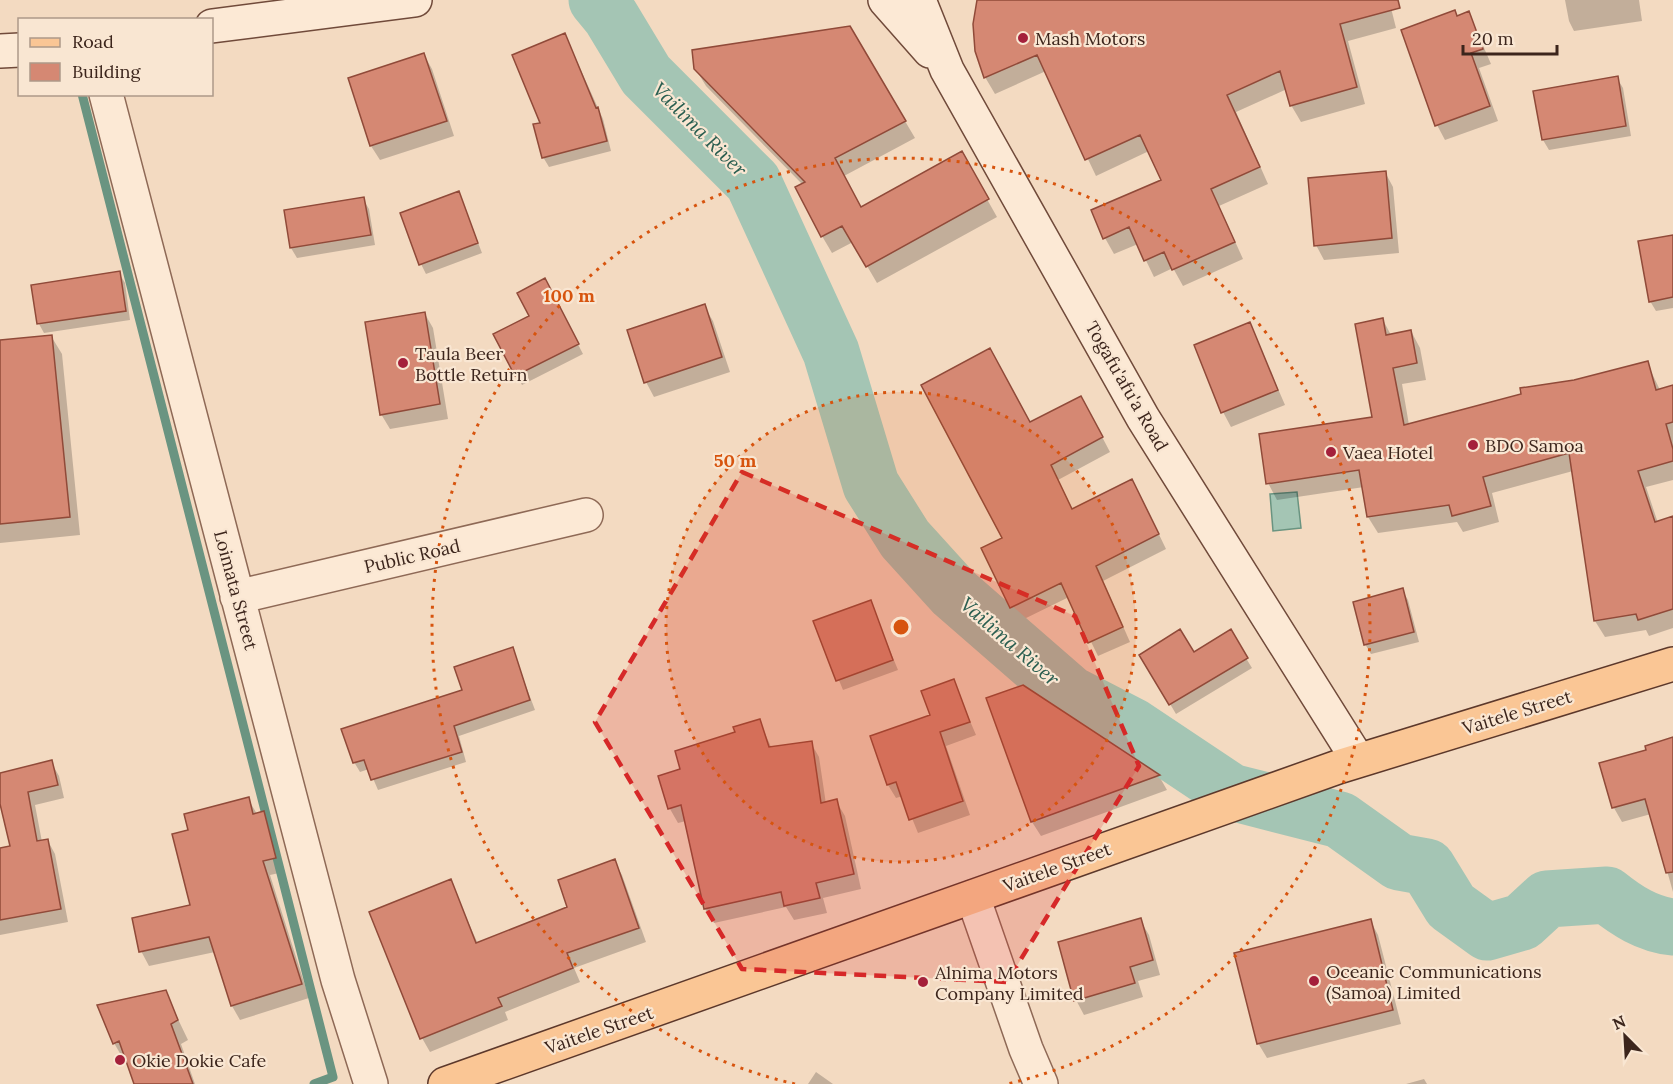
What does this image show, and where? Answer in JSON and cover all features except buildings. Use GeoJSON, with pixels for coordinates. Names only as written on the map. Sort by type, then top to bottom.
{"type":"FeatureCollection","features":[{"type":"Feature","properties":{"kind":"main road","name":"Vaitele Street"},"geometry":{"type":"LineString","coordinates":[[445,1084],[1348,764],[1673,664]]}},
{"type":"Feature","properties":{"kind":"street"},"geometry":{"type":"LineString","coordinates":[[213,26],[415,0]]}},
{"type":"Feature","properties":{"kind":"street"},"geometry":{"type":"LineString","coordinates":[[885,0],[947,70]]}},
{"type":"Feature","properties":{"kind":"street","name":"Togafu'afu'a Road"},"geometry":{"type":"LineString","coordinates":[[919,0],[947,70],[1143,418],[1348,764]]}},
{"type":"Feature","properties":{"kind":"street"},"geometry":{"type":"LineString","coordinates":[[945,0],[947,70]]}},
{"type":"Feature","properties":{"kind":"street"},"geometry":{"type":"LineString","coordinates":[[0,51],[18,50]]}},
{"type":"Feature","properties":{"kind":"street","name":"Loimata Street"},"geometry":{"type":"LineString","coordinates":[[107,96],[338,980],[371,1084]]}},
{"type":"Feature","properties":{"kind":"street","name":"Public Road"},"geometry":{"type":"LineString","coordinates":[[237,597],[586,515]]}},
{"type":"Feature","properties":{"kind":"street"},"geometry":{"type":"LineString","coordinates":[[974,897],[1026,1049],[1041,1084]]}},
{"type":"Feature","properties":{"kind":"highlighted area"},"geometry":{"type":"Polygon","coordinates":[[[742,472],[1075,616],[1139,766],[1007,982],[742,969],[595,722],[742,472]]]}},
{"type":"Feature","properties":{"kind":"shaded area"},"geometry":{"type":"Polygon","coordinates":[[[1297,492],[1301,528],[1273,531],[1270,494],[1297,492]]]}},
{"type":"Feature","properties":{"kind":"waterway","name":"Vailima River"},"geometry":{"type":"LineString","coordinates":[[597,0],[611,17],[646,75],[753,182],[831,352],[871,485],[905,539],[954,593],[1070,694],[1132,726],[1231,792],[1340,820],[1399,862],[1427,867],[1451,906],[1487,932],[1522,922],[1547,899],[1607,895],[1638,916],[1673,927]]}},
{"type":"Feature","properties":{"kind":"waterway"},"geometry":{"type":"LineString","coordinates":[[83,96],[333,1077],[314,1084]]}},
{"type":"Feature","properties":{"kind":"place","name":"Mash Motors"},"geometry":{"type":"Point","coordinates":[1023,38]}},
{"type":"Feature","properties":{"kind":"place","name":"Taula Beer Bottle Return"},"geometry":{"type":"Point","coordinates":[403,363]}},
{"type":"Feature","properties":{"kind":"place","name":"BDO Samoa"},"geometry":{"type":"Point","coordinates":[1473,445]}},
{"type":"Feature","properties":{"kind":"place","name":"Vaea Hotel"},"geometry":{"type":"Point","coordinates":[1331,452]}},
{"type":"Feature","properties":{"kind":"place","name":"Oceanic Communications (Samoa) Limited"},"geometry":{"type":"Point","coordinates":[1314,981]}},
{"type":"Feature","properties":{"kind":"place","name":"Alnima Motors Company Limited"},"geometry":{"type":"Point","coordinates":[923,982]}},
{"type":"Feature","properties":{"kind":"place","name":"Okie Dokie Cafe"},"geometry":{"type":"Point","coordinates":[120,1060]}}]}
